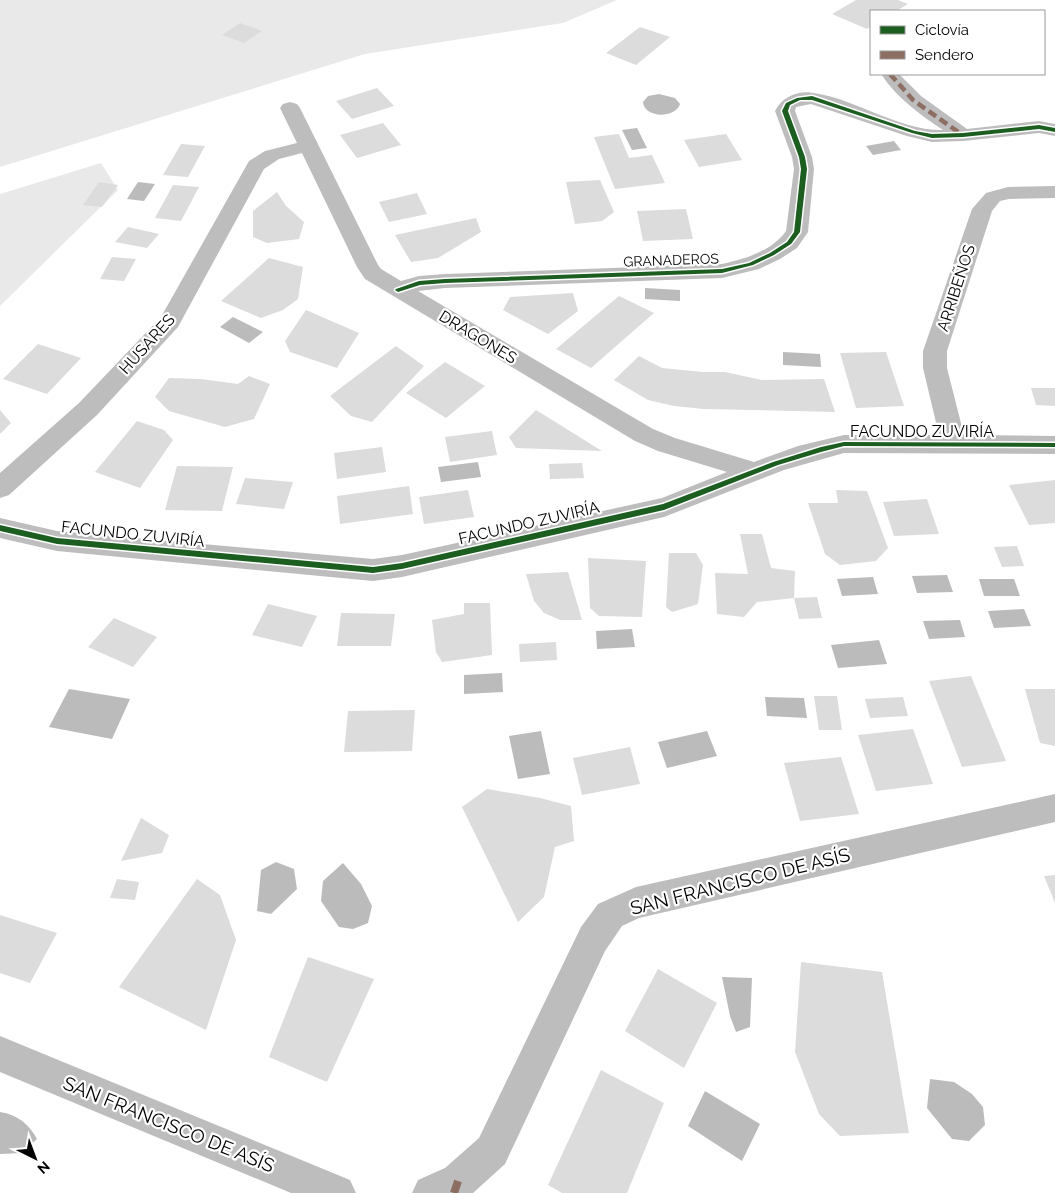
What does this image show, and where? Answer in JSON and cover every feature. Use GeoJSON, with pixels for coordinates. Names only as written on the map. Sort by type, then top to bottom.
{"type":"FeatureCollection","features":[{"type":"Feature","properties":{"kind":"street"},"geometry":{"type":"LineString","coordinates":[[891,75],[898,86],[926,109],[963,135]]}},
{"type":"Feature","properties":{"kind":"street","name":"GRANADEROS"},"geometry":{"type":"LineString","coordinates":[[398,290],[419,284],[445,281],[722,271],[751,264],[788,243],[797,232],[804,169],[802,157],[785,112],[788,104],[799,99],[812,98],[914,132],[932,136],[963,135],[1039,127],[1055,130]]}},
{"type":"Feature","properties":{"kind":"street","name":"DRAGONES"},"geometry":{"type":"LineString","coordinates":[[290,108],[373,274],[644,436],[667,445],[754,471]]}},
{"type":"Feature","properties":{"kind":"street","name":"HUSARES"},"geometry":{"type":"LineString","coordinates":[[0,488],[88,408],[170,322],[256,165],[272,155],[308,146]]}},
{"type":"Feature","properties":{"kind":"street","name":"ARRIBEÑOS"},"geometry":{"type":"LineString","coordinates":[[954,444],[935,368],[935,351],[982,209],[993,197],[1008,193],[1055,192]]}},
{"type":"Feature","properties":{"kind":"street","name":"FACUNDO ZUVIRÍA"},"geometry":{"type":"LineString","coordinates":[[0,528],[56,541],[373,570],[402,566],[664,506],[701,495],[754,471],[819,448],[844,444],[1055,445]]}},
{"type":"Feature","properties":{"kind":"street","name":"SAN FRANCISCO DE ASÍS"},"geometry":{"type":"LineString","coordinates":[[431,1193],[458,1181],[492,1151],[594,939],[610,915],[636,903],[1055,808]]}},
{"type":"Feature","properties":{"kind":"street","name":"SAN FRANCISCO DE ASÍS"},"geometry":{"type":"LineString","coordinates":[[0,1054],[337,1193]]}},
{"type":"Feature","properties":{"kind":"shaded area"},"geometry":{"type":"Polygon","coordinates":[[[0,0],[617,0],[563,23],[365,54],[0,167],[0,0]]]}},
{"type":"Feature","properties":{"kind":"shaded area"},"geometry":{"type":"Polygon","coordinates":[[[659,94],[675,98],[680,104],[677,109],[660,115],[648,111],[643,102],[648,96],[659,94]]]}},
{"type":"Feature","properties":{"kind":"shaded area"},"geometry":{"type":"Polygon","coordinates":[[[637,128],[647,148],[632,150],[622,130],[637,128]]]}},
{"type":"Feature","properties":{"kind":"shaded area"},"geometry":{"type":"Polygon","coordinates":[[[894,141],[901,150],[873,155],[866,146],[894,141]]]}},
{"type":"Feature","properties":{"kind":"shaded area"},"geometry":{"type":"Polygon","coordinates":[[[101,163],[118,190],[0,306],[0,194],[101,163]]]}},
{"type":"Feature","properties":{"kind":"shaded area"},"geometry":{"type":"Polygon","coordinates":[[[138,182],[155,184],[144,201],[127,199],[138,182]]]}},
{"type":"Feature","properties":{"kind":"shaded area"},"geometry":{"type":"Polygon","coordinates":[[[645,288],[680,290],[680,301],[645,299],[645,288]]]}},
{"type":"Feature","properties":{"kind":"shaded area"},"geometry":{"type":"Polygon","coordinates":[[[233,317],[263,332],[249,343],[220,327],[233,317]]]}},
{"type":"Feature","properties":{"kind":"shaded area"},"geometry":{"type":"Polygon","coordinates":[[[783,352],[820,354],[821,367],[783,365],[783,352]]]}},
{"type":"Feature","properties":{"kind":"shaded area"},"geometry":{"type":"Polygon","coordinates":[[[478,462],[481,477],[441,482],[438,467],[478,462]]]}},
{"type":"Feature","properties":{"kind":"shaded area"},"geometry":{"type":"Polygon","coordinates":[[[947,575],[953,592],[917,593],[912,576],[947,575]]]}},
{"type":"Feature","properties":{"kind":"shaded area"},"geometry":{"type":"Polygon","coordinates":[[[873,577],[878,594],[842,596],[837,579],[873,577]]]}},
{"type":"Feature","properties":{"kind":"shaded area"},"geometry":{"type":"Polygon","coordinates":[[[979,579],[1014,579],[1020,596],[984,596],[979,579]]]}},
{"type":"Feature","properties":{"kind":"shaded area"},"geometry":{"type":"Polygon","coordinates":[[[1024,609],[1031,626],[994,628],[988,611],[1024,609]]]}},
{"type":"Feature","properties":{"kind":"shaded area"},"geometry":{"type":"Polygon","coordinates":[[[960,620],[965,637],[929,639],[923,621],[960,620]]]}},
{"type":"Feature","properties":{"kind":"shaded area"},"geometry":{"type":"Polygon","coordinates":[[[632,629],[635,647],[597,649],[596,631],[632,629]]]}},
{"type":"Feature","properties":{"kind":"shaded area"},"geometry":{"type":"Polygon","coordinates":[[[879,640],[887,664],[838,668],[831,645],[879,640]]]}},
{"type":"Feature","properties":{"kind":"shaded area"},"geometry":{"type":"Polygon","coordinates":[[[502,673],[503,692],[464,694],[464,675],[502,673]]]}},
{"type":"Feature","properties":{"kind":"shaded area"},"geometry":{"type":"Polygon","coordinates":[[[69,689],[130,699],[112,739],[49,727],[69,689]]]}},
{"type":"Feature","properties":{"kind":"shaded area"},"geometry":{"type":"Polygon","coordinates":[[[765,697],[804,698],[807,718],[767,716],[765,697]]]}},
{"type":"Feature","properties":{"kind":"shaded area"},"geometry":{"type":"Polygon","coordinates":[[[541,731],[550,774],[518,779],[509,736],[541,731]]]}},
{"type":"Feature","properties":{"kind":"shaded area"},"geometry":{"type":"Polygon","coordinates":[[[707,731],[717,756],[667,768],[658,742],[707,731]]]}},
{"type":"Feature","properties":{"kind":"shaded area"},"geometry":{"type":"Polygon","coordinates":[[[276,862],[294,869],[297,889],[271,914],[257,911],[261,870],[276,862]]]}},
{"type":"Feature","properties":{"kind":"shaded area"},"geometry":{"type":"Polygon","coordinates":[[[343,863],[361,884],[372,906],[368,923],[353,929],[339,927],[321,901],[323,881],[343,863]]]}},
{"type":"Feature","properties":{"kind":"shaded area"},"geometry":{"type":"Polygon","coordinates":[[[722,977],[752,978],[750,1027],[736,1032],[730,1016],[722,977]]]}},
{"type":"Feature","properties":{"kind":"shaded area"},"geometry":{"type":"Polygon","coordinates":[[[930,1079],[954,1082],[972,1094],[983,1107],[985,1125],[969,1141],[952,1139],[927,1108],[930,1079]]]}},
{"type":"Feature","properties":{"kind":"shaded area"},"geometry":{"type":"Polygon","coordinates":[[[705,1091],[760,1124],[742,1161],[688,1126],[705,1091]]]}},
{"type":"Feature","properties":{"kind":"shaded area"},"geometry":{"type":"Polygon","coordinates":[[[0,1112],[12,1115],[22,1121],[30,1128],[37,1139],[22,1153],[0,1154],[0,1112]]]}},
{"type":"Feature","properties":{"kind":"building"},"geometry":{"type":"Polygon","coordinates":[[[856,0],[898,0],[908,4],[898,10],[870,10],[870,27],[867,29],[832,14],[856,0]]]}},
{"type":"Feature","properties":{"kind":"building"},"geometry":{"type":"Polygon","coordinates":[[[240,23],[262,31],[244,43],[222,35],[240,23]]]}},
{"type":"Feature","properties":{"kind":"building"},"geometry":{"type":"Polygon","coordinates":[[[640,27],[670,37],[636,65],[606,53],[640,27]]]}},
{"type":"Feature","properties":{"kind":"building"},"geometry":{"type":"Polygon","coordinates":[[[377,88],[394,106],[352,119],[336,101],[377,88]]]}},
{"type":"Feature","properties":{"kind":"building"},"geometry":{"type":"Polygon","coordinates":[[[383,123],[401,145],[357,158],[340,135],[383,123]]]}},
{"type":"Feature","properties":{"kind":"building"},"geometry":{"type":"Polygon","coordinates":[[[619,134],[629,158],[652,155],[665,183],[615,189],[594,137],[619,134]]]}},
{"type":"Feature","properties":{"kind":"building"},"geometry":{"type":"Polygon","coordinates":[[[726,134],[742,160],[699,167],[684,140],[726,134]]]}},
{"type":"Feature","properties":{"kind":"building"},"geometry":{"type":"Polygon","coordinates":[[[181,144],[205,146],[188,177],[163,175],[181,144]]]}},
{"type":"Feature","properties":{"kind":"building"},"geometry":{"type":"Polygon","coordinates":[[[600,180],[614,212],[602,221],[575,224],[566,182],[600,180]]]}},
{"type":"Feature","properties":{"kind":"building"},"geometry":{"type":"Polygon","coordinates":[[[99,182],[118,185],[102,207],[83,205],[99,182]]]}},
{"type":"Feature","properties":{"kind":"building"},"geometry":{"type":"Polygon","coordinates":[[[173,185],[199,187],[181,221],[155,218],[173,185]]]}},
{"type":"Feature","properties":{"kind":"building"},"geometry":{"type":"Polygon","coordinates":[[[277,192],[286,206],[304,222],[299,239],[267,243],[253,237],[253,211],[277,192]]]}},
{"type":"Feature","properties":{"kind":"building"},"geometry":{"type":"Polygon","coordinates":[[[417,193],[427,214],[389,222],[379,202],[417,193]]]}},
{"type":"Feature","properties":{"kind":"building"},"geometry":{"type":"Polygon","coordinates":[[[686,209],[693,239],[643,241],[637,211],[686,209]]]}},
{"type":"Feature","properties":{"kind":"building"},"geometry":{"type":"Polygon","coordinates":[[[476,218],[481,232],[438,258],[411,262],[395,235],[476,218]]]}},
{"type":"Feature","properties":{"kind":"building"},"geometry":{"type":"Polygon","coordinates":[[[128,227],[159,234],[147,248],[115,242],[128,227]]]}},
{"type":"Feature","properties":{"kind":"building"},"geometry":{"type":"Polygon","coordinates":[[[112,257],[136,259],[124,281],[100,279],[112,257]]]}},
{"type":"Feature","properties":{"kind":"building"},"geometry":{"type":"Polygon","coordinates":[[[269,258],[303,267],[298,299],[283,310],[261,318],[221,301],[269,258]]]}},
{"type":"Feature","properties":{"kind":"building"},"geometry":{"type":"Polygon","coordinates":[[[573,293],[578,311],[548,334],[503,310],[510,297],[573,293]]]}},
{"type":"Feature","properties":{"kind":"building"},"geometry":{"type":"Polygon","coordinates":[[[619,296],[654,313],[591,368],[556,349],[619,296]]]}},
{"type":"Feature","properties":{"kind":"building"},"geometry":{"type":"Polygon","coordinates":[[[306,310],[359,333],[337,368],[290,352],[285,341],[306,310]]]}},
{"type":"Feature","properties":{"kind":"building"},"geometry":{"type":"Polygon","coordinates":[[[38,344],[81,358],[47,394],[3,379],[38,344]]]}},
{"type":"Feature","properties":{"kind":"building"},"geometry":{"type":"Polygon","coordinates":[[[396,346],[424,366],[372,422],[351,416],[330,396],[396,346]]]}},
{"type":"Feature","properties":{"kind":"building"},"geometry":{"type":"Polygon","coordinates":[[[886,352],[904,406],[856,408],[840,353],[886,352]]]}},
{"type":"Feature","properties":{"kind":"building"},"geometry":{"type":"Polygon","coordinates":[[[639,356],[662,368],[725,372],[762,380],[824,379],[835,412],[704,409],[674,406],[648,400],[614,380],[639,356]]]}},
{"type":"Feature","properties":{"kind":"building"},"geometry":{"type":"Polygon","coordinates":[[[445,362],[485,386],[446,418],[406,393],[445,362]]]}},
{"type":"Feature","properties":{"kind":"building"},"geometry":{"type":"Polygon","coordinates":[[[249,376],[270,384],[254,419],[225,427],[169,411],[155,397],[169,378],[201,379],[238,384],[249,376]]]}},
{"type":"Feature","properties":{"kind":"building"},"geometry":{"type":"Polygon","coordinates":[[[1031,388],[1055,388],[1055,406],[1036,405],[1031,388]]]}},
{"type":"Feature","properties":{"kind":"building"},"geometry":{"type":"Polygon","coordinates":[[[0,410],[11,423],[0,434],[0,410]]]}},
{"type":"Feature","properties":{"kind":"building"},"geometry":{"type":"Polygon","coordinates":[[[536,410],[602,451],[516,448],[509,437],[536,410]]]}},
{"type":"Feature","properties":{"kind":"building"},"geometry":{"type":"Polygon","coordinates":[[[137,421],[164,430],[173,440],[140,488],[95,472],[137,421]]]}},
{"type":"Feature","properties":{"kind":"building"},"geometry":{"type":"Polygon","coordinates":[[[492,431],[497,455],[450,462],[445,437],[492,431]]]}},
{"type":"Feature","properties":{"kind":"building"},"geometry":{"type":"Polygon","coordinates":[[[382,447],[386,472],[337,479],[334,453],[382,447]]]}},
{"type":"Feature","properties":{"kind":"building"},"geometry":{"type":"Polygon","coordinates":[[[582,463],[584,478],[550,479],[549,464],[582,463]]]}},
{"type":"Feature","properties":{"kind":"building"},"geometry":{"type":"Polygon","coordinates":[[[177,466],[233,467],[222,511],[165,510],[177,466]]]}},
{"type":"Feature","properties":{"kind":"building"},"geometry":{"type":"Polygon","coordinates":[[[245,478],[293,482],[284,509],[236,504],[245,478]]]}},
{"type":"Feature","properties":{"kind":"building"},"geometry":{"type":"Polygon","coordinates":[[[1055,480],[1055,523],[1029,525],[1009,485],[1055,480]]]}},
{"type":"Feature","properties":{"kind":"building"},"geometry":{"type":"Polygon","coordinates":[[[409,486],[413,514],[340,524],[337,496],[409,486]]]}},
{"type":"Feature","properties":{"kind":"building"},"geometry":{"type":"Polygon","coordinates":[[[468,490],[474,517],[424,524],[419,497],[468,490]]]}},
{"type":"Feature","properties":{"kind":"building"},"geometry":{"type":"Polygon","coordinates":[[[836,490],[867,491],[888,548],[876,561],[840,565],[825,554],[808,503],[838,503],[836,490]]]}},
{"type":"Feature","properties":{"kind":"building"},"geometry":{"type":"Polygon","coordinates":[[[927,499],[939,534],[894,536],[883,502],[927,499]]]}},
{"type":"Feature","properties":{"kind":"building"},"geometry":{"type":"Polygon","coordinates":[[[740,534],[762,534],[771,568],[795,571],[794,598],[757,602],[744,617],[717,614],[715,573],[748,574],[740,534]]]}},
{"type":"Feature","properties":{"kind":"building"},"geometry":{"type":"Polygon","coordinates":[[[1017,546],[1024,566],[1002,567],[994,547],[1017,546]]]}},
{"type":"Feature","properties":{"kind":"building"},"geometry":{"type":"Polygon","coordinates":[[[669,553],[696,553],[703,565],[698,604],[672,612],[666,607],[669,553]]]}},
{"type":"Feature","properties":{"kind":"building"},"geometry":{"type":"Polygon","coordinates":[[[588,558],[646,561],[642,617],[599,616],[590,608],[588,558]]]}},
{"type":"Feature","properties":{"kind":"building"},"geometry":{"type":"Polygon","coordinates":[[[568,572],[582,620],[560,620],[544,613],[534,601],[526,574],[568,572]]]}},
{"type":"Feature","properties":{"kind":"building"},"geometry":{"type":"Polygon","coordinates":[[[817,597],[822,618],[799,619],[794,598],[817,597]]]}},
{"type":"Feature","properties":{"kind":"building"},"geometry":{"type":"Polygon","coordinates":[[[464,603],[490,603],[492,655],[442,662],[436,652],[432,620],[464,614],[464,603]]]}},
{"type":"Feature","properties":{"kind":"building"},"geometry":{"type":"Polygon","coordinates":[[[268,604],[317,616],[302,647],[252,635],[268,604]]]}},
{"type":"Feature","properties":{"kind":"building"},"geometry":{"type":"Polygon","coordinates":[[[341,613],[395,614],[391,646],[337,646],[341,613]]]}},
{"type":"Feature","properties":{"kind":"building"},"geometry":{"type":"Polygon","coordinates":[[[114,618],[157,637],[133,667],[88,647],[114,618]]]}},
{"type":"Feature","properties":{"kind":"building"},"geometry":{"type":"Polygon","coordinates":[[[556,642],[557,660],[520,662],[519,644],[556,642]]]}},
{"type":"Feature","properties":{"kind":"building"},"geometry":{"type":"Polygon","coordinates":[[[971,676],[1006,761],[962,767],[929,681],[971,676]]]}},
{"type":"Feature","properties":{"kind":"building"},"geometry":{"type":"Polygon","coordinates":[[[1025,689],[1055,689],[1055,746],[1040,743],[1025,689]]]}},
{"type":"Feature","properties":{"kind":"building"},"geometry":{"type":"Polygon","coordinates":[[[814,696],[837,696],[842,730],[819,730],[814,696]]]}},
{"type":"Feature","properties":{"kind":"building"},"geometry":{"type":"Polygon","coordinates":[[[903,697],[908,716],[870,718],[865,699],[903,697]]]}},
{"type":"Feature","properties":{"kind":"building"},"geometry":{"type":"Polygon","coordinates":[[[415,710],[412,751],[344,752],[348,711],[415,710]]]}},
{"type":"Feature","properties":{"kind":"building"},"geometry":{"type":"Polygon","coordinates":[[[913,729],[933,784],[876,791],[858,735],[913,729]]]}},
{"type":"Feature","properties":{"kind":"building"},"geometry":{"type":"Polygon","coordinates":[[[630,747],[640,784],[582,795],[573,758],[630,747]]]}},
{"type":"Feature","properties":{"kind":"building"},"geometry":{"type":"Polygon","coordinates":[[[841,757],[859,814],[800,821],[784,763],[841,757]]]}},
{"type":"Feature","properties":{"kind":"building"},"geometry":{"type":"Polygon","coordinates":[[[487,789],[540,798],[571,806],[574,841],[555,847],[544,897],[518,922],[462,807],[487,789]]]}},
{"type":"Feature","properties":{"kind":"building"},"geometry":{"type":"Polygon","coordinates":[[[141,818],[169,835],[162,853],[121,861],[141,818]]]}},
{"type":"Feature","properties":{"kind":"building"},"geometry":{"type":"Polygon","coordinates":[[[1055,875],[1055,903],[1044,876],[1055,875]]]}},
{"type":"Feature","properties":{"kind":"building"},"geometry":{"type":"Polygon","coordinates":[[[117,879],[139,882],[135,900],[110,898],[117,879]]]}},
{"type":"Feature","properties":{"kind":"building"},"geometry":{"type":"Polygon","coordinates":[[[197,879],[220,895],[236,940],[206,1030],[119,987],[197,879]]]}},
{"type":"Feature","properties":{"kind":"building"},"geometry":{"type":"Polygon","coordinates":[[[0,915],[57,933],[30,983],[0,973],[0,915]]]}},
{"type":"Feature","properties":{"kind":"building"},"geometry":{"type":"Polygon","coordinates":[[[308,957],[374,979],[327,1082],[269,1057],[308,957]]]}},
{"type":"Feature","properties":{"kind":"building"},"geometry":{"type":"Polygon","coordinates":[[[801,962],[882,972],[909,1133],[840,1136],[819,1114],[795,1052],[801,962]]]}},
{"type":"Feature","properties":{"kind":"building"},"geometry":{"type":"Polygon","coordinates":[[[658,969],[717,1003],[684,1068],[625,1031],[658,969]]]}},
{"type":"Feature","properties":{"kind":"building"},"geometry":{"type":"Polygon","coordinates":[[[601,1070],[664,1103],[627,1193],[562,1193],[548,1185],[601,1070]]]}},
{"type":"Feature","properties":{"kind":"marked path"},"geometry":{"type":"LineString","coordinates":[[891,75],[913,100],[961,134]]}},
{"type":"Feature","properties":{"kind":"marked path"},"geometry":{"type":"LineString","coordinates":[[454,1193],[458,1181]]}},
{"type":"Feature","properties":{"kind":"cycle path"},"geometry":{"type":"LineString","coordinates":[[398,290],[419,283],[445,281],[722,271],[751,264],[772,254],[789,243],[797,232],[804,169],[802,157],[785,111],[788,104],[799,99],[812,98],[914,132],[932,136],[963,135],[1039,127],[1055,130]]}},
{"type":"Feature","properties":{"kind":"cycle path"},"geometry":{"type":"LineString","coordinates":[[0,528],[57,541],[373,570],[402,566],[664,507],[775,463],[844,444],[1055,445]]}}]}
